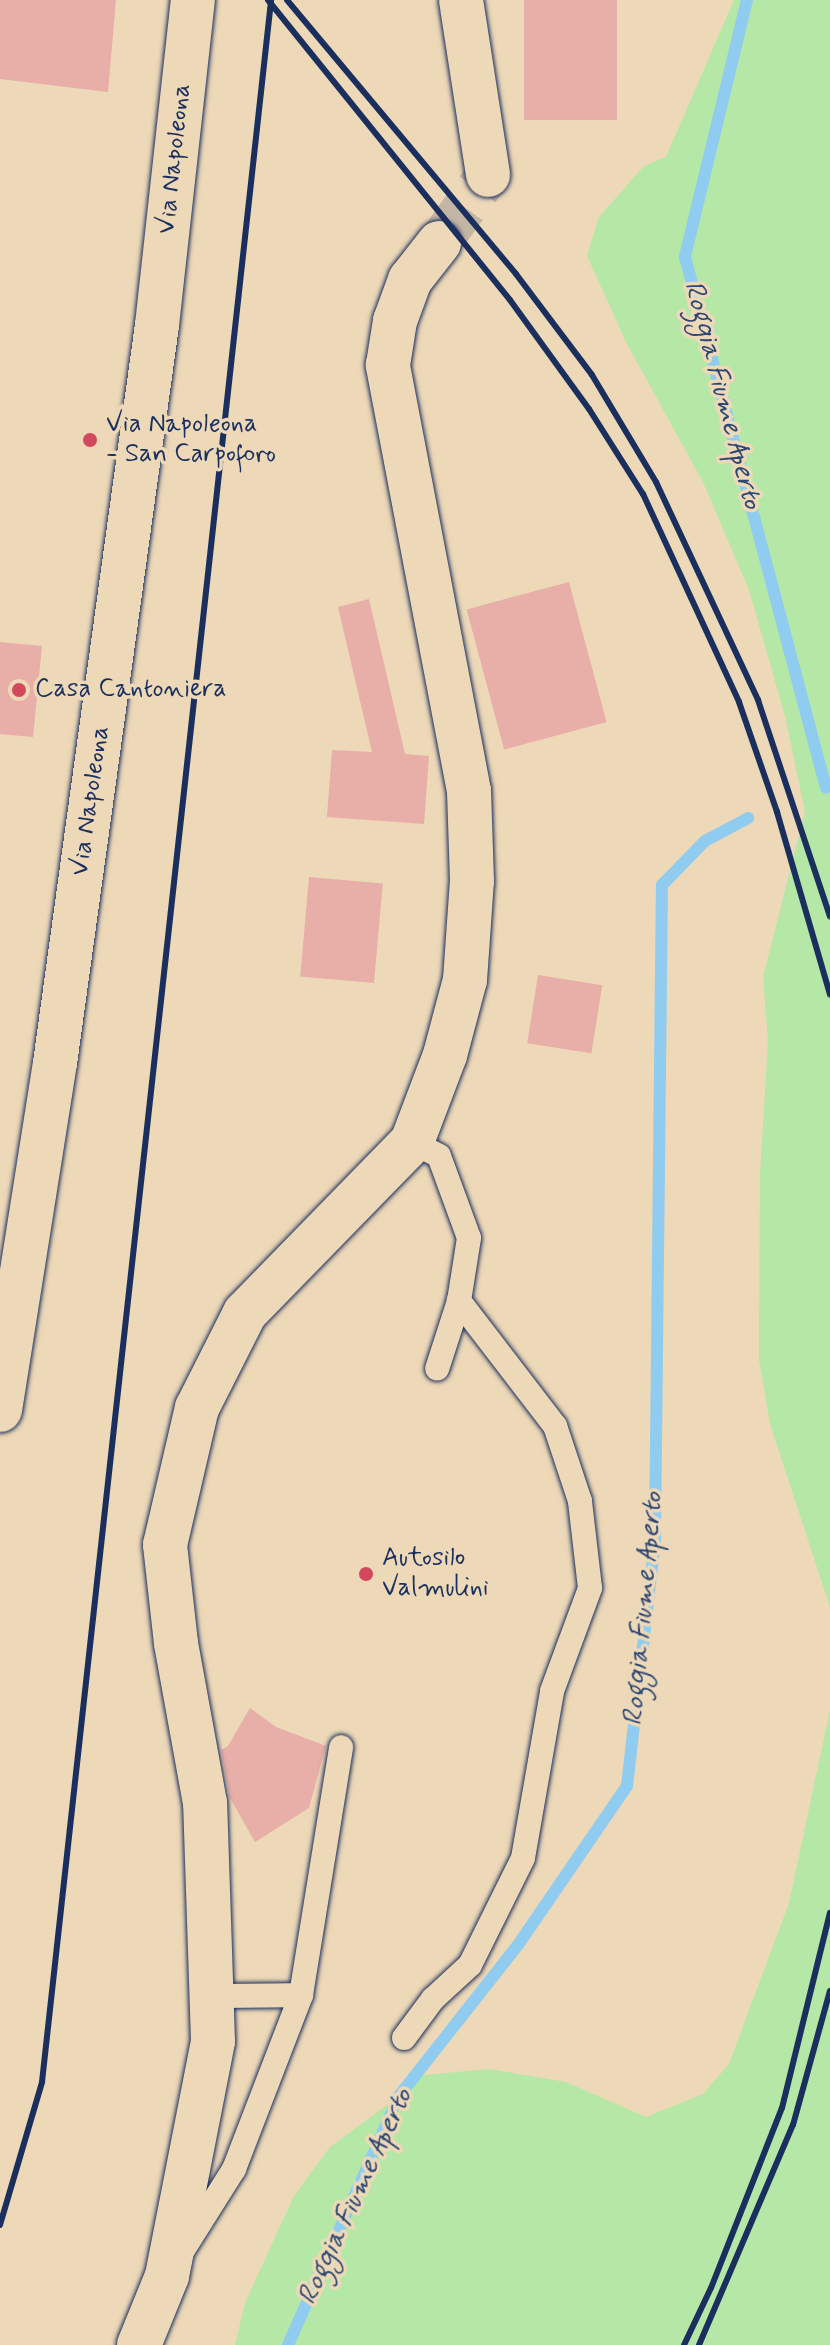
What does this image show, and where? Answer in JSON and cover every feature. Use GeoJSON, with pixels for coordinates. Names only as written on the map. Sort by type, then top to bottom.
{"type":"FeatureCollection","features":[{"type":"Feature","properties":{"kind":"street","name":"Via Napoleona"},"geometry":{"type":"LineString","coordinates":[[0,1410],[55,1063],[157,325],[193,0]]}},
{"type":"Feature","properties":{"kind":"street"},"geometry":{"type":"LineString","coordinates":[[461,0],[488,175]]}},
{"type":"Feature","properties":{"kind":"street"},"geometry":{"type":"LineString","coordinates":[[139,2345],[167,2276],[213,2041],[205,1803],[176,1643],[165,1545],[197,1408],[245,1313],[412,1142],[445,1055],[465,980],[472,881],[469,791],[388,365],[395,321],[410,280],[439,243]]}},
{"type":"Feature","properties":{"kind":"lane"},"geometry":{"type":"LineString","coordinates":[[412,1142],[439,1156],[469,1238],[459,1301],[437,1369]]}},
{"type":"Feature","properties":{"kind":"lane"},"geometry":{"type":"LineString","coordinates":[[404,2038],[433,1999],[470,1965],[523,1858],[552,1691],[590,1588],[580,1501],[555,1426],[459,1301]]}},
{"type":"Feature","properties":{"kind":"lane"},"geometry":{"type":"LineString","coordinates":[[167,2276],[234,2169],[301,1995],[341,1747]]}},
{"type":"Feature","properties":{"kind":"lane"},"geometry":{"type":"LineString","coordinates":[[212,1996],[301,1995]]}},
{"type":"Feature","properties":{"kind":"green space"},"geometry":{"type":"Polygon","coordinates":[[[734,0],[830,0],[830,1607],[770,1424],[759,1359],[760,1176],[768,1040],[763,977],[805,812],[785,716],[749,590],[703,482],[627,344],[587,256],[599,217],[644,166],[666,157],[734,0]]]}},
{"type":"Feature","properties":{"kind":"green space"},"geometry":{"type":"Polygon","coordinates":[[[830,1710],[830,2345],[235,2345],[245,2303],[294,2196],[330,2147],[399,2096],[414,2076],[489,2069],[566,2082],[646,2117],[703,2094],[729,2064],[789,1903],[830,1710]]]}},
{"type":"Feature","properties":{"kind":"building"},"geometry":{"type":"Polygon","coordinates":[[[0,0],[116,0],[108,92],[0,79],[0,0]]]}},
{"type":"Feature","properties":{"kind":"building"},"geometry":{"type":"Polygon","coordinates":[[[524,0],[617,0],[617,120],[524,120],[524,0]]]}},
{"type":"Feature","properties":{"kind":"building"},"geometry":{"type":"Polygon","coordinates":[[[569,582],[607,722],[504,749],[467,609],[569,582]]]}},
{"type":"Feature","properties":{"kind":"building"},"geometry":{"type":"Polygon","coordinates":[[[369,599],[405,754],[429,756],[424,824],[327,817],[332,750],[372,752],[338,607],[369,599]]]}},
{"type":"Feature","properties":{"kind":"building","name":"Casa Cantoniera"},"geometry":{"type":"Polygon","coordinates":[[[0,642],[42,646],[33,737],[0,734],[0,642]]]}},
{"type":"Feature","properties":{"kind":"building"},"geometry":{"type":"Polygon","coordinates":[[[309,877],[383,883],[374,983],[300,977],[309,877]]]}},
{"type":"Feature","properties":{"kind":"building"},"geometry":{"type":"Polygon","coordinates":[[[538,975],[602,985],[591,1053],[527,1043],[538,975]]]}},
{"type":"Feature","properties":{"kind":"building"},"geometry":{"type":"Polygon","coordinates":[[[250,1708],[276,1727],[326,1746],[309,1808],[255,1842],[230,1798],[221,1750],[228,1746],[250,1708]]]}},
{"type":"Feature","properties":{"kind":"waterway","name":"Roggia Fiume Aperto"},"geometry":{"type":"LineString","coordinates":[[747,0],[685,257],[826,788]]}},
{"type":"Feature","properties":{"kind":"waterway","name":"Roggia Fiume Aperto"},"geometry":{"type":"LineString","coordinates":[[288,2345],[399,2096],[518,1945],[627,1786],[655,1539],[662,885],[705,841],[748,818]]}},
{"type":"Feature","properties":{"kind":"tunnel"},"geometry":{"type":"LineString","coordinates":[[439,243],[488,175]]}},
{"type":"Feature","properties":{"kind":"railway"},"geometry":{"type":"LineString","coordinates":[[268,0],[510,300],[589,409],[643,494],[739,702],[777,812],[830,994]]}},
{"type":"Feature","properties":{"kind":"railway"},"geometry":{"type":"LineString","coordinates":[[0,2225],[42,2082],[271,0]]}},
{"type":"Feature","properties":{"kind":"railway"},"geometry":{"type":"LineString","coordinates":[[287,0],[516,274],[592,375],[656,482],[758,700],[830,916]]}},
{"type":"Feature","properties":{"kind":"railway"},"geometry":{"type":"LineString","coordinates":[[684,2345],[711,2288],[782,2108],[830,1913]]}},
{"type":"Feature","properties":{"kind":"railway"},"geometry":{"type":"LineString","coordinates":[[699,2345],[793,2125],[830,1991]]}},
{"type":"Feature","properties":{"kind":"place","name":"Via Napoleona - San Carpoforo"},"geometry":{"type":"Point","coordinates":[90,440]}},
{"type":"Feature","properties":{"kind":"place","name":"Casa Cantoniera"},"geometry":{"type":"Point","coordinates":[19,690]}},
{"type":"Feature","properties":{"kind":"place","name":"Autosilo Valmulini"},"geometry":{"type":"Point","coordinates":[366,1574]}}]}
